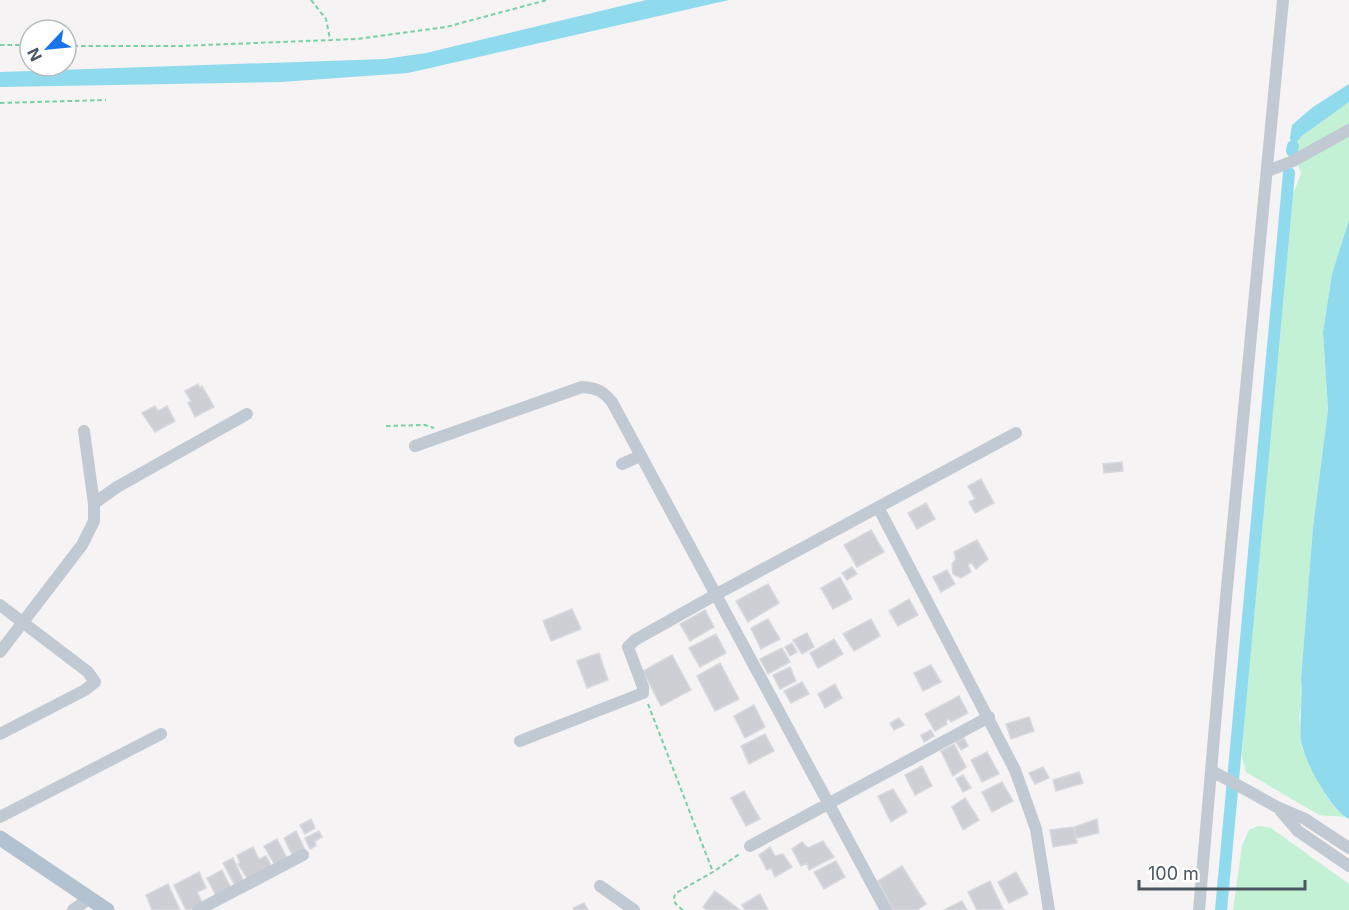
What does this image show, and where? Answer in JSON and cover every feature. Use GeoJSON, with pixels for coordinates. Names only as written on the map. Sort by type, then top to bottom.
{"type":"FeatureCollection","features":[{"type":"Feature","properties":{"kind":"main road"},"geometry":{"type":"LineString","coordinates":[[0,838],[108,910]]}},
{"type":"Feature","properties":{"kind":"street"},"geometry":{"type":"LineString","coordinates":[[1199,910],[1218,774],[1226,598],[1283,0]]}},
{"type":"Feature","properties":{"kind":"street"},"geometry":{"type":"LineString","coordinates":[[1268,171],[1293,161],[1349,130]]}},
{"type":"Feature","properties":{"kind":"street"},"geometry":{"type":"LineString","coordinates":[[415,446],[582,387],[594,388],[603,392],[612,402],[886,910]]}},
{"type":"Feature","properties":{"kind":"street"},"geometry":{"type":"LineString","coordinates":[[94,504],[117,488],[247,414]]}},
{"type":"Feature","properties":{"kind":"street"},"geometry":{"type":"LineString","coordinates":[[0,652],[86,539],[94,521],[94,504],[84,431]]}},
{"type":"Feature","properties":{"kind":"street"},"geometry":{"type":"LineString","coordinates":[[520,741],[643,693],[644,687],[629,650],[630,644],[715,595],[1016,433]]}},
{"type":"Feature","properties":{"kind":"street"},"geometry":{"type":"LineString","coordinates":[[622,464],[640,456]]}},
{"type":"Feature","properties":{"kind":"street"},"geometry":{"type":"LineString","coordinates":[[878,507],[1015,770],[1033,820],[1046,909]]}},
{"type":"Feature","properties":{"kind":"street"},"geometry":{"type":"LineString","coordinates":[[0,605],[88,672],[95,682],[85,690],[0,734]]}},
{"type":"Feature","properties":{"kind":"street"},"geometry":{"type":"LineString","coordinates":[[750,846],[989,717]]}},
{"type":"Feature","properties":{"kind":"street"},"geometry":{"type":"LineString","coordinates":[[0,817],[161,734]]}},
{"type":"Feature","properties":{"kind":"street"},"geometry":{"type":"LineString","coordinates":[[1218,774],[1277,807],[1305,819],[1349,848]]}},
{"type":"Feature","properties":{"kind":"street"},"geometry":{"type":"LineString","coordinates":[[1277,807],[1298,831],[1349,866]]}},
{"type":"Feature","properties":{"kind":"street"},"geometry":{"type":"LineString","coordinates":[[198,910],[303,855]]}},
{"type":"Feature","properties":{"kind":"street"},"geometry":{"type":"LineString","coordinates":[[600,886],[634,910]]}},
{"type":"Feature","properties":{"kind":"street"},"geometry":{"type":"LineString","coordinates":[[73,910],[90,898]]}},
{"type":"Feature","properties":{"kind":"path"},"geometry":{"type":"LineString","coordinates":[[311,0],[326,19],[330,39]]}},
{"type":"Feature","properties":{"kind":"path"},"geometry":{"type":"LineString","coordinates":[[78,46],[201,45],[357,39],[446,27],[547,0]]}},
{"type":"Feature","properties":{"kind":"path"},"geometry":{"type":"LineString","coordinates":[[0,45],[18,45]]}},
{"type":"Feature","properties":{"kind":"path"},"geometry":{"type":"LineString","coordinates":[[0,103],[106,100]]}},
{"type":"Feature","properties":{"kind":"path"},"geometry":{"type":"LineString","coordinates":[[386,426],[425,425],[447,435]]}},
{"type":"Feature","properties":{"kind":"path"},"geometry":{"type":"LineString","coordinates":[[643,693],[713,872]]}},
{"type":"Feature","properties":{"kind":"path"},"geometry":{"type":"LineString","coordinates":[[683,910],[674,902],[673,897],[676,892],[713,872],[750,846]]}},
{"type":"Feature","properties":{"kind":"green space"},"geometry":{"type":"Polygon","coordinates":[[[1349,102],[1349,220],[1332,274],[1323,332],[1328,410],[1313,527],[1301,679],[1302,704],[1299,716],[1302,748],[1321,788],[1334,807],[1345,817],[1319,815],[1246,772],[1242,757],[1244,707],[1291,199],[1301,174],[1293,146],[1302,136],[1349,102]]]}},
{"type":"Feature","properties":{"kind":"green space"},"geometry":{"type":"Polygon","coordinates":[[[1258,826],[1271,828],[1349,884],[1349,910],[1233,910],[1242,846],[1249,830],[1258,826]]]}},
{"type":"Feature","properties":{"kind":"water"},"geometry":{"type":"Polygon","coordinates":[[[646,0],[729,0],[408,73],[281,82],[0,87],[0,72],[18,71],[18,78],[78,78],[78,69],[385,59],[426,53],[646,0]]]}},
{"type":"Feature","properties":{"kind":"water"},"geometry":{"type":"Polygon","coordinates":[[[1349,84],[1349,102],[1302,136],[1293,146],[1290,138],[1292,125],[1313,107],[1349,84]]]}},
{"type":"Feature","properties":{"kind":"water"},"geometry":{"type":"Polygon","coordinates":[[[1349,220],[1349,819],[1334,806],[1312,771],[1303,749],[1300,725],[1301,679],[1313,527],[1328,410],[1323,332],[1332,274],[1349,220]]]}},
{"type":"Feature","properties":{"kind":"building"},"geometry":{"type":"Polygon","coordinates":[[[198,384],[200,388],[202,386],[214,407],[195,417],[188,403],[191,401],[185,391],[198,384]]]}},
{"type":"Feature","properties":{"kind":"building"},"geometry":{"type":"Polygon","coordinates":[[[155,406],[158,411],[167,406],[175,421],[155,432],[142,413],[155,406]]]}},
{"type":"Feature","properties":{"kind":"building"},"geometry":{"type":"Polygon","coordinates":[[[1122,462],[1123,471],[1104,473],[1103,464],[1122,462]]]}},
{"type":"Feature","properties":{"kind":"building"},"geometry":{"type":"Polygon","coordinates":[[[981,479],[994,503],[975,513],[969,502],[975,499],[968,486],[981,479]]]}},
{"type":"Feature","properties":{"kind":"building"},"geometry":{"type":"Polygon","coordinates":[[[926,503],[935,519],[917,529],[908,513],[926,503]]]}},
{"type":"Feature","properties":{"kind":"building"},"geometry":{"type":"Polygon","coordinates":[[[871,530],[884,552],[857,567],[844,545],[871,530]]]}},
{"type":"Feature","properties":{"kind":"building"},"geometry":{"type":"Polygon","coordinates":[[[977,540],[988,559],[976,569],[971,563],[968,565],[971,572],[961,578],[953,574],[952,564],[956,559],[954,552],[977,540]]]}},
{"type":"Feature","properties":{"kind":"building"},"geometry":{"type":"Polygon","coordinates":[[[852,567],[857,574],[847,580],[842,573],[852,567]]]}},
{"type":"Feature","properties":{"kind":"building"},"geometry":{"type":"Polygon","coordinates":[[[947,570],[955,584],[941,592],[933,577],[947,570]]]}},
{"type":"Feature","properties":{"kind":"building"},"geometry":{"type":"Polygon","coordinates":[[[840,577],[852,599],[833,609],[821,588],[840,577]]]}},
{"type":"Feature","properties":{"kind":"building"},"geometry":{"type":"Polygon","coordinates":[[[768,584],[779,603],[748,622],[736,601],[768,584]]]}},
{"type":"Feature","properties":{"kind":"building"},"geometry":{"type":"Polygon","coordinates":[[[909,599],[918,615],[898,626],[889,611],[909,599]]]}},
{"type":"Feature","properties":{"kind":"building"},"geometry":{"type":"Polygon","coordinates":[[[572,609],[581,629],[551,641],[543,621],[572,609]]]}},
{"type":"Feature","properties":{"kind":"building"},"geometry":{"type":"Polygon","coordinates":[[[705,610],[714,627],[690,641],[680,624],[705,610]]]}},
{"type":"Feature","properties":{"kind":"building"},"geometry":{"type":"Polygon","coordinates":[[[768,619],[780,639],[761,649],[751,628],[768,619]]]}},
{"type":"Feature","properties":{"kind":"building"},"geometry":{"type":"Polygon","coordinates":[[[871,619],[880,636],[854,651],[843,634],[871,619]]]}},
{"type":"Feature","properties":{"kind":"building"},"geometry":{"type":"Polygon","coordinates":[[[807,633],[814,647],[802,654],[793,640],[807,633]]]}},
{"type":"Feature","properties":{"kind":"building"},"geometry":{"type":"Polygon","coordinates":[[[716,634],[726,653],[700,667],[689,648],[716,634]]]}},
{"type":"Feature","properties":{"kind":"building"},"geometry":{"type":"Polygon","coordinates":[[[834,639],[843,654],[818,668],[810,653],[834,639]]]}},
{"type":"Feature","properties":{"kind":"building"},"geometry":{"type":"Polygon","coordinates":[[[792,643],[797,652],[790,656],[785,647],[792,643]]]}},
{"type":"Feature","properties":{"kind":"building"},"geometry":{"type":"Polygon","coordinates":[[[782,648],[790,662],[768,674],[760,659],[782,648]]]}},
{"type":"Feature","properties":{"kind":"building"},"geometry":{"type":"Polygon","coordinates":[[[599,653],[608,680],[587,688],[577,661],[599,653]]]}},
{"type":"Feature","properties":{"kind":"building"},"geometry":{"type":"Polygon","coordinates":[[[672,655],[691,690],[661,706],[643,671],[672,655]]]}},
{"type":"Feature","properties":{"kind":"building"},"geometry":{"type":"Polygon","coordinates":[[[720,663],[739,699],[715,711],[697,676],[720,663]]]}},
{"type":"Feature","properties":{"kind":"building"},"geometry":{"type":"Polygon","coordinates":[[[931,665],[941,682],[923,691],[914,673],[931,665]]]}},
{"type":"Feature","properties":{"kind":"building"},"geometry":{"type":"Polygon","coordinates":[[[790,667],[796,681],[780,689],[773,675],[790,667]]]}},
{"type":"Feature","properties":{"kind":"building"},"geometry":{"type":"Polygon","coordinates":[[[802,682],[809,694],[791,703],[784,691],[802,682]]]}},
{"type":"Feature","properties":{"kind":"building"},"geometry":{"type":"Polygon","coordinates":[[[835,684],[842,698],[825,708],[818,694],[835,684]]]}},
{"type":"Feature","properties":{"kind":"building"},"geometry":{"type":"Polygon","coordinates":[[[959,696],[968,713],[951,722],[949,719],[946,721],[947,724],[935,731],[925,714],[959,696]]]}},
{"type":"Feature","properties":{"kind":"building"},"geometry":{"type":"Polygon","coordinates":[[[754,705],[765,727],[745,738],[734,716],[754,705]]]}},
{"type":"Feature","properties":{"kind":"building"},"geometry":{"type":"Polygon","coordinates":[[[1029,717],[1034,731],[1011,739],[1006,724],[1029,717]]]}},
{"type":"Feature","properties":{"kind":"building"},"geometry":{"type":"Polygon","coordinates":[[[899,718],[904,725],[894,730],[890,723],[899,718]]]}},
{"type":"Feature","properties":{"kind":"building"},"geometry":{"type":"Polygon","coordinates":[[[931,730],[934,736],[924,742],[921,735],[931,730]]]}},
{"type":"Feature","properties":{"kind":"building"},"geometry":{"type":"Polygon","coordinates":[[[765,734],[774,751],[749,764],[741,746],[765,734]]]}},
{"type":"Feature","properties":{"kind":"building"},"geometry":{"type":"Polygon","coordinates":[[[964,738],[968,746],[961,750],[956,742],[964,738]]]}},
{"type":"Feature","properties":{"kind":"building"},"geometry":{"type":"Polygon","coordinates":[[[954,744],[966,767],[953,776],[941,751],[954,744]]]}},
{"type":"Feature","properties":{"kind":"building"},"geometry":{"type":"Polygon","coordinates":[[[987,752],[999,774],[982,782],[971,760],[987,752]]]}},
{"type":"Feature","properties":{"kind":"building"},"geometry":{"type":"Polygon","coordinates":[[[922,766],[932,786],[915,795],[905,775],[922,766]]]}},
{"type":"Feature","properties":{"kind":"building"},"geometry":{"type":"Polygon","coordinates":[[[1043,767],[1049,778],[1035,784],[1029,773],[1043,767]]]}},
{"type":"Feature","properties":{"kind":"building"},"geometry":{"type":"Polygon","coordinates":[[[1079,772],[1083,783],[1056,791],[1053,780],[1079,772]]]}},
{"type":"Feature","properties":{"kind":"building"},"geometry":{"type":"Polygon","coordinates":[[[963,775],[971,788],[963,792],[956,779],[963,775]]]}},
{"type":"Feature","properties":{"kind":"building"},"geometry":{"type":"Polygon","coordinates":[[[1002,782],[1013,801],[992,812],[982,792],[1002,782]]]}},
{"type":"Feature","properties":{"kind":"building"},"geometry":{"type":"Polygon","coordinates":[[[893,789],[907,812],[891,822],[878,796],[893,789]]]}},
{"type":"Feature","properties":{"kind":"building"},"geometry":{"type":"Polygon","coordinates":[[[744,791],[760,819],[746,826],[731,798],[744,791]]]}},
{"type":"Feature","properties":{"kind":"building"},"geometry":{"type":"Polygon","coordinates":[[[965,798],[979,820],[963,830],[952,807],[965,798]]]}},
{"type":"Feature","properties":{"kind":"building"},"geometry":{"type":"Polygon","coordinates":[[[311,819],[315,828],[305,834],[300,825],[311,819]]]}},
{"type":"Feature","properties":{"kind":"building"},"geometry":{"type":"Polygon","coordinates":[[[1097,819],[1099,833],[1076,838],[1074,827],[1097,819]]]}},
{"type":"Feature","properties":{"kind":"building"},"geometry":{"type":"Polygon","coordinates":[[[1074,827],[1077,843],[1053,847],[1050,830],[1074,827]]]}},
{"type":"Feature","properties":{"kind":"building"},"geometry":{"type":"Polygon","coordinates":[[[296,831],[305,850],[293,857],[284,838],[296,831]]]}},
{"type":"Feature","properties":{"kind":"building"},"geometry":{"type":"Polygon","coordinates":[[[319,831],[322,837],[315,841],[316,846],[310,849],[305,838],[319,831]]]}},
{"type":"Feature","properties":{"kind":"building"},"geometry":{"type":"Polygon","coordinates":[[[277,839],[288,860],[276,867],[264,846],[277,839]]]}},
{"type":"Feature","properties":{"kind":"building"},"geometry":{"type":"Polygon","coordinates":[[[823,841],[834,857],[809,870],[807,863],[801,866],[792,849],[802,842],[808,848],[823,841]]]}},
{"type":"Feature","properties":{"kind":"building"},"geometry":{"type":"Polygon","coordinates":[[[253,847],[259,859],[266,856],[273,869],[247,878],[238,864],[240,863],[237,855],[253,847]]]}},
{"type":"Feature","properties":{"kind":"building"},"geometry":{"type":"Polygon","coordinates":[[[770,847],[775,856],[783,854],[792,867],[775,877],[771,868],[767,870],[759,855],[770,847]]]}},
{"type":"Feature","properties":{"kind":"building"},"geometry":{"type":"Polygon","coordinates":[[[233,858],[244,882],[235,886],[223,863],[233,858]]]}},
{"type":"Feature","properties":{"kind":"building"},"geometry":{"type":"Polygon","coordinates":[[[836,861],[845,877],[824,889],[814,872],[836,861]]]}},
{"type":"Feature","properties":{"kind":"building"},"geometry":{"type":"Polygon","coordinates":[[[902,866],[926,904],[917,910],[893,910],[878,881],[902,866]]]}},
{"type":"Feature","properties":{"kind":"building"},"geometry":{"type":"Polygon","coordinates":[[[222,870],[231,888],[216,896],[207,878],[222,870]]]}},
{"type":"Feature","properties":{"kind":"building"},"geometry":{"type":"Polygon","coordinates":[[[199,872],[206,888],[197,892],[204,906],[186,910],[174,885],[199,872]]]}},
{"type":"Feature","properties":{"kind":"building"},"geometry":{"type":"Polygon","coordinates":[[[1016,872],[1028,894],[1009,903],[998,882],[1016,872]]]}},
{"type":"Feature","properties":{"kind":"building"},"geometry":{"type":"Polygon","coordinates":[[[990,881],[1003,909],[977,910],[968,892],[990,881]]]}},
{"type":"Feature","properties":{"kind":"building"},"geometry":{"type":"Polygon","coordinates":[[[168,884],[180,910],[152,910],[146,895],[168,884]]]}},
{"type":"Feature","properties":{"kind":"building"},"geometry":{"type":"Polygon","coordinates":[[[715,891],[740,910],[707,910],[703,907],[715,891]]]}},
{"type":"Feature","properties":{"kind":"building"},"geometry":{"type":"Polygon","coordinates":[[[760,894],[768,910],[745,910],[742,905],[760,894]]]}},
{"type":"Feature","properties":{"kind":"building"},"geometry":{"type":"Polygon","coordinates":[[[962,901],[967,910],[944,910],[962,901]]]}},
{"type":"Feature","properties":{"kind":"building"},"geometry":{"type":"Polygon","coordinates":[[[584,903],[588,910],[574,910],[573,908],[584,903]]]}},
{"type":"Feature","properties":{"kind":"waterway"},"geometry":{"type":"LineString","coordinates":[[1292,151],[1293,146]]}},
{"type":"Feature","properties":{"kind":"waterway"},"geometry":{"type":"LineString","coordinates":[[1221,910],[1289,173]]}}]}
